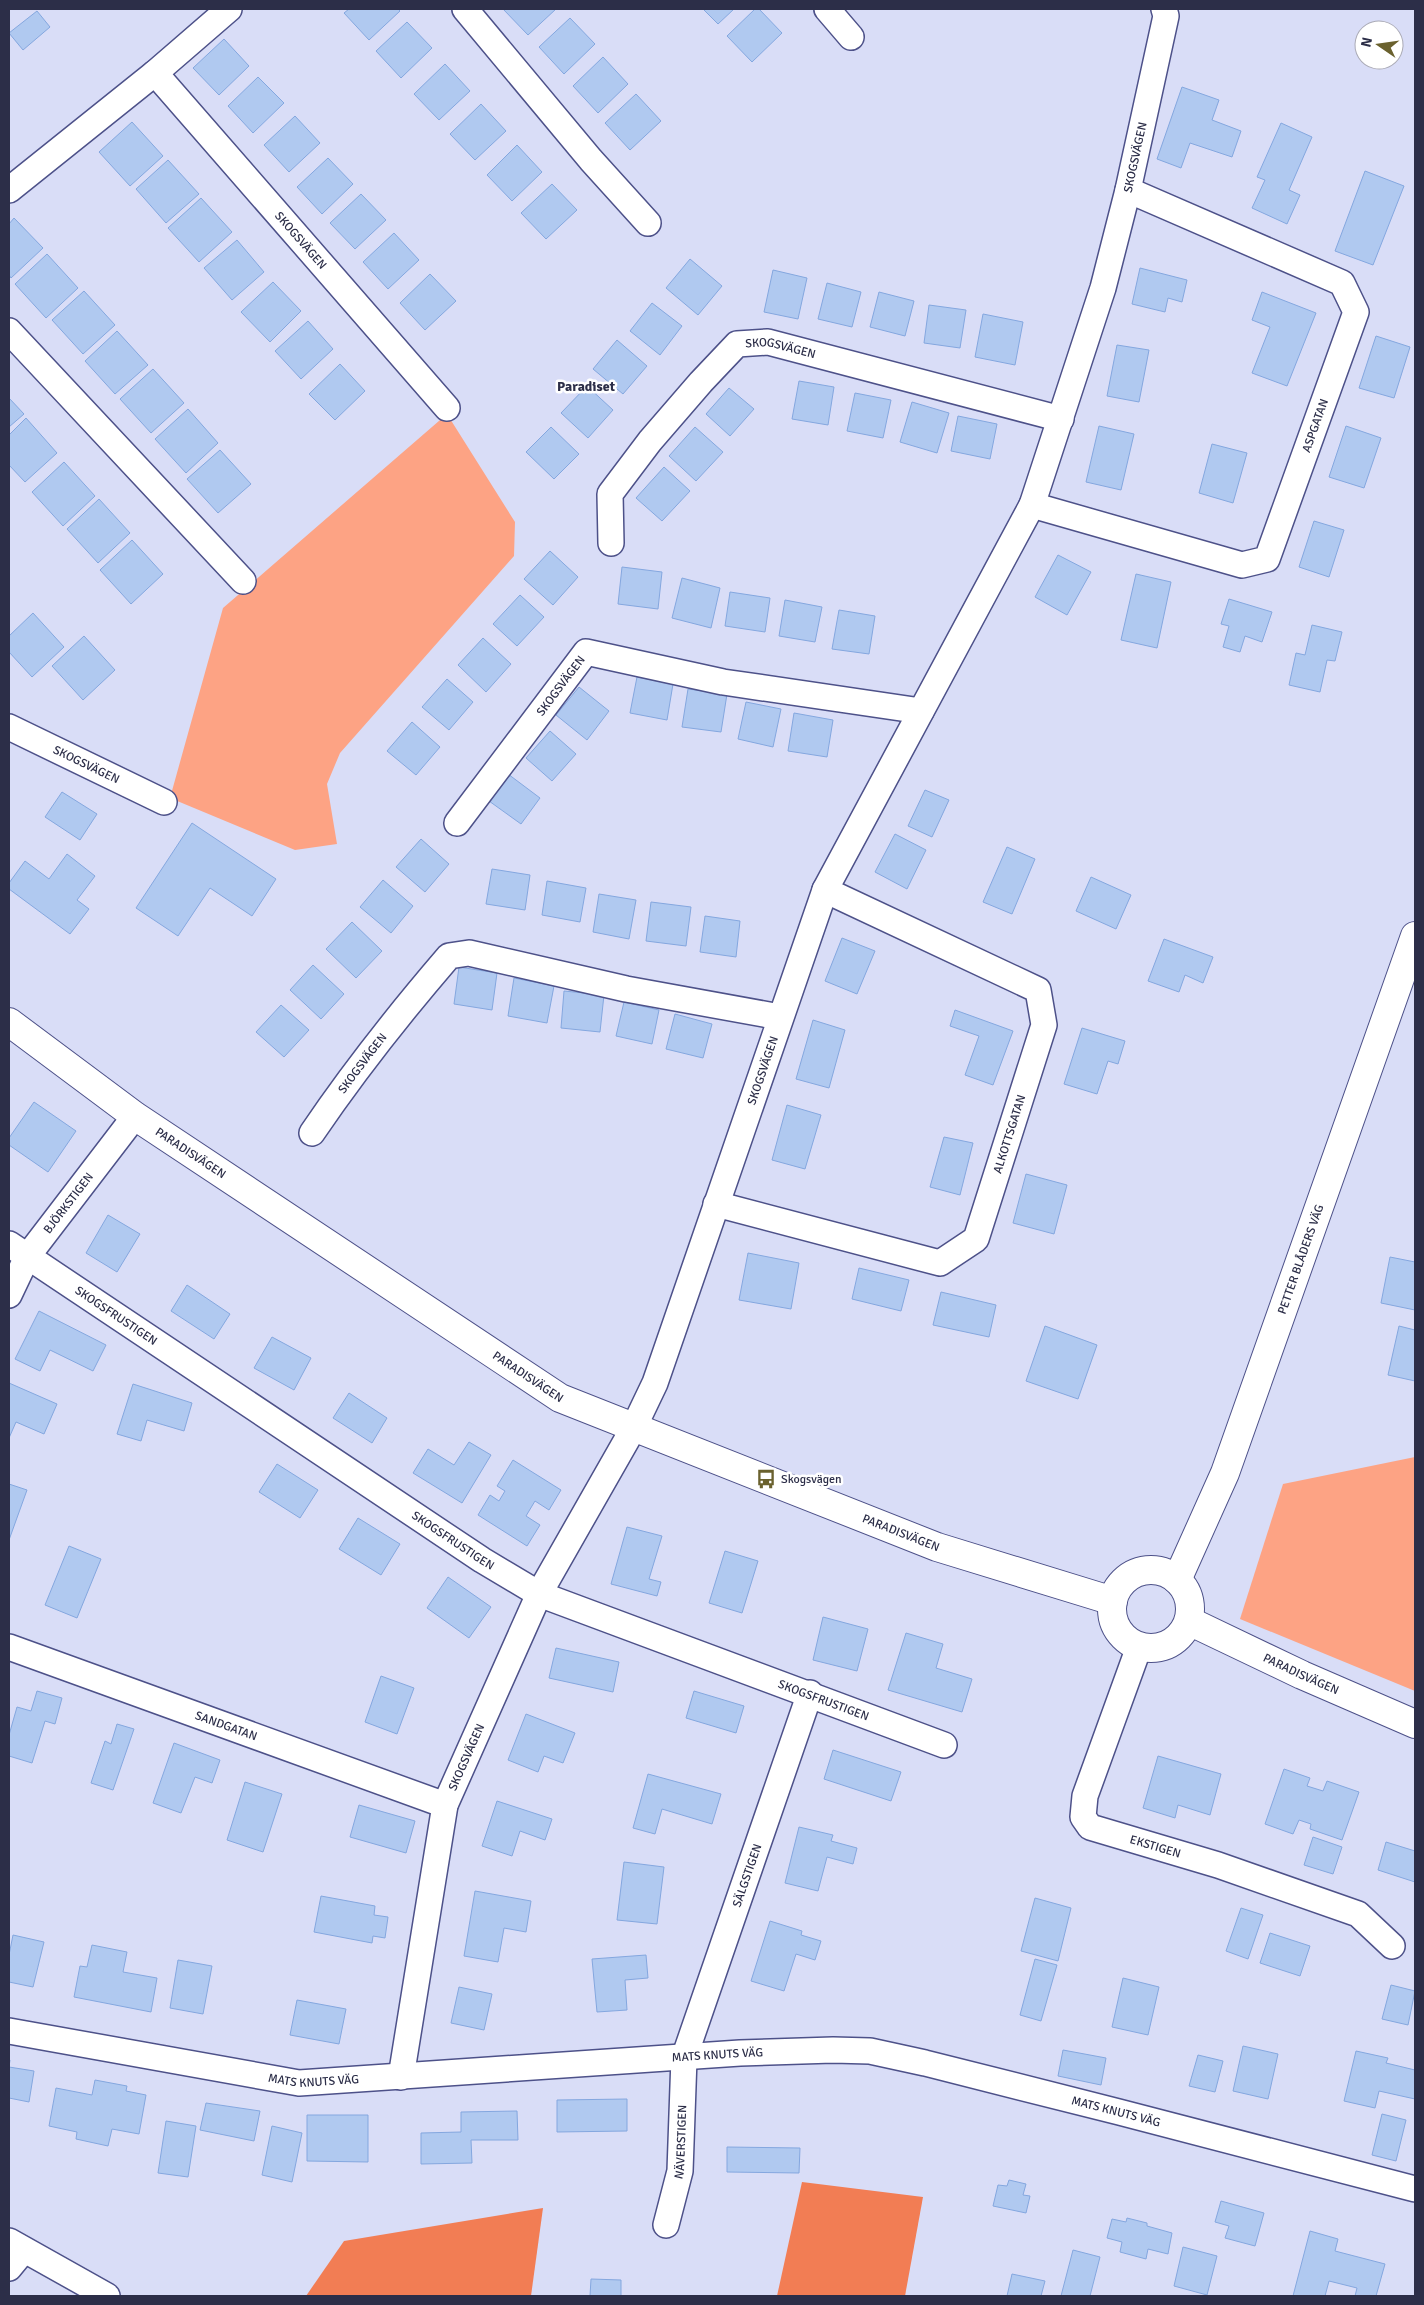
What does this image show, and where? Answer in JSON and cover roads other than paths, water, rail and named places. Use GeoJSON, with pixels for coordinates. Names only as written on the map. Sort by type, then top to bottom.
{"type":"FeatureCollection","features":[{"type":"Feature","properties":{"kind":"street"},"geometry":{"type":"LineString","coordinates":[[9,190],[155,72],[229,9]]}},
{"type":"Feature","properties":{"kind":"street"},"geometry":{"type":"LineString","coordinates":[[465,9],[591,160],[648,223]]}},
{"type":"Feature","properties":{"kind":"street"},"geometry":{"type":"LineString","coordinates":[[828,9],[852,37]]}},
{"type":"Feature","properties":{"kind":"street","name":"SKOGSVÄGEN"},"geometry":{"type":"LineString","coordinates":[[402,2077],[445,1804],[539,1594],[633,1429],[655,1383],[825,890],[1032,505],[1103,288],[1128,190],[1166,16],[1164,9]]}},
{"type":"Feature","properties":{"kind":"street","name":"SKOGSVÄGEN"},"geometry":{"type":"LineString","coordinates":[[155,72],[447,408]]}},
{"type":"Feature","properties":{"kind":"street","name":"ASPGATAN"},"geometry":{"type":"LineString","coordinates":[[1032,505],[1242,565],[1266,559],[1356,312],[1342,283],[1128,190]]}},
{"type":"Feature","properties":{"kind":"street"},"geometry":{"type":"LineString","coordinates":[[9,331],[243,581]]}},
{"type":"Feature","properties":{"kind":"street","name":"SKOGSVÄGEN"},"geometry":{"type":"LineString","coordinates":[[611,543],[610,494],[650,441],[737,344],[768,342],[1061,420]]}},
{"type":"Feature","properties":{"kind":"street","name":"SKOGSVÄGEN"},"geometry":{"type":"LineString","coordinates":[[457,823],[586,652],[723,682],[921,711]]}},
{"type":"Feature","properties":{"kind":"street","name":"SKOGSVÄGEN"},"geometry":{"type":"LineString","coordinates":[[9,727],[164,802]]}},
{"type":"Feature","properties":{"kind":"street","name":"ALKOTTSGATAN"},"geometry":{"type":"LineString","coordinates":[[716,1204],[940,1263],[976,1239],[1044,1025],[1038,990],[825,890]]}},
{"type":"Feature","properties":{"kind":"street","name":"PETTER BLÅDERS VÄG"},"geometry":{"type":"LineString","coordinates":[[1177,1580],[1225,1473],[1415,936]]}},
{"type":"Feature","properties":{"kind":"street","name":"SKOGSVÄGEN"},"geometry":{"type":"LineString","coordinates":[[312,1133],[348,1078],[384,1032],[449,956],[469,953],[626,989],[780,1017]]}},
{"type":"Feature","properties":{"kind":"street","name":"PARADISVÄGEN"},"geometry":{"type":"LineString","coordinates":[[9,1022],[135,1116],[560,1398],[633,1429],[937,1547],[1113,1601]]}},
{"type":"Feature","properties":{"kind":"street","name":"BJÖRKSTIGEN"},"geometry":{"type":"LineString","coordinates":[[9,1295],[18,1250],[135,1116]]}},
{"type":"Feature","properties":{"kind":"street","name":"SKOGSFRUSTIGEN"},"geometry":{"type":"LineString","coordinates":[[18,1250],[482,1560],[539,1594],[944,1745]]}},
{"type":"Feature","properties":{"kind":"street"},"geometry":{"type":"LineString","coordinates":[[1152,1570],[1166,1573],[1177,1580],[1184,1588],[1189,1599],[1189,1621],[1183,1632],[1174,1641],[1157,1648],[1139,1646],[1129,1641],[1120,1633],[1112,1612],[1113,1601],[1118,1588],[1127,1578],[1139,1572],[1152,1570]]}},
{"type":"Feature","properties":{"kind":"street","name":"PARADISVÄGEN"},"geometry":{"type":"LineString","coordinates":[[1189,1621],[1302,1675],[1415,1724]]}},
{"type":"Feature","properties":{"kind":"street","name":"EKSTIGEN"},"geometry":{"type":"LineString","coordinates":[[1139,1646],[1085,1796],[1083,1817],[1090,1828],[1218,1865],[1358,1914],[1392,1946]]}},
{"type":"Feature","properties":{"kind":"street","name":"SANDGATAN"},"geometry":{"type":"LineString","coordinates":[[9,1647],[445,1804]]}},
{"type":"Feature","properties":{"kind":"street","name":"SÄLGSTIGEN"},"geometry":{"type":"LineString","coordinates":[[684,2058],[810,1694]]}},
{"type":"Feature","properties":{"kind":"street","name":"MATS KNUTS VÄG"},"geometry":{"type":"LineString","coordinates":[[9,2031],[210,2069],[299,2083],[759,2053],[870,2051],[1415,2189]]}},
{"type":"Feature","properties":{"kind":"street","name":"NÄVERSTIGEN"},"geometry":{"type":"LineString","coordinates":[[666,2225],[680,2171],[684,2058]]}},
{"type":"Feature","properties":{"kind":"street"},"geometry":{"type":"LineString","coordinates":[[14,2254],[107,2296]]}},
{"type":"Feature","properties":{"kind":"place","name":"Skogsvägen"},"geometry":{"type":"Point","coordinates":[766,1479]}},
{"type":"Feature","properties":{"kind":"district","name":"Paradiset"},"geometry":{"type":"Point","coordinates":[586,386]}}]}
